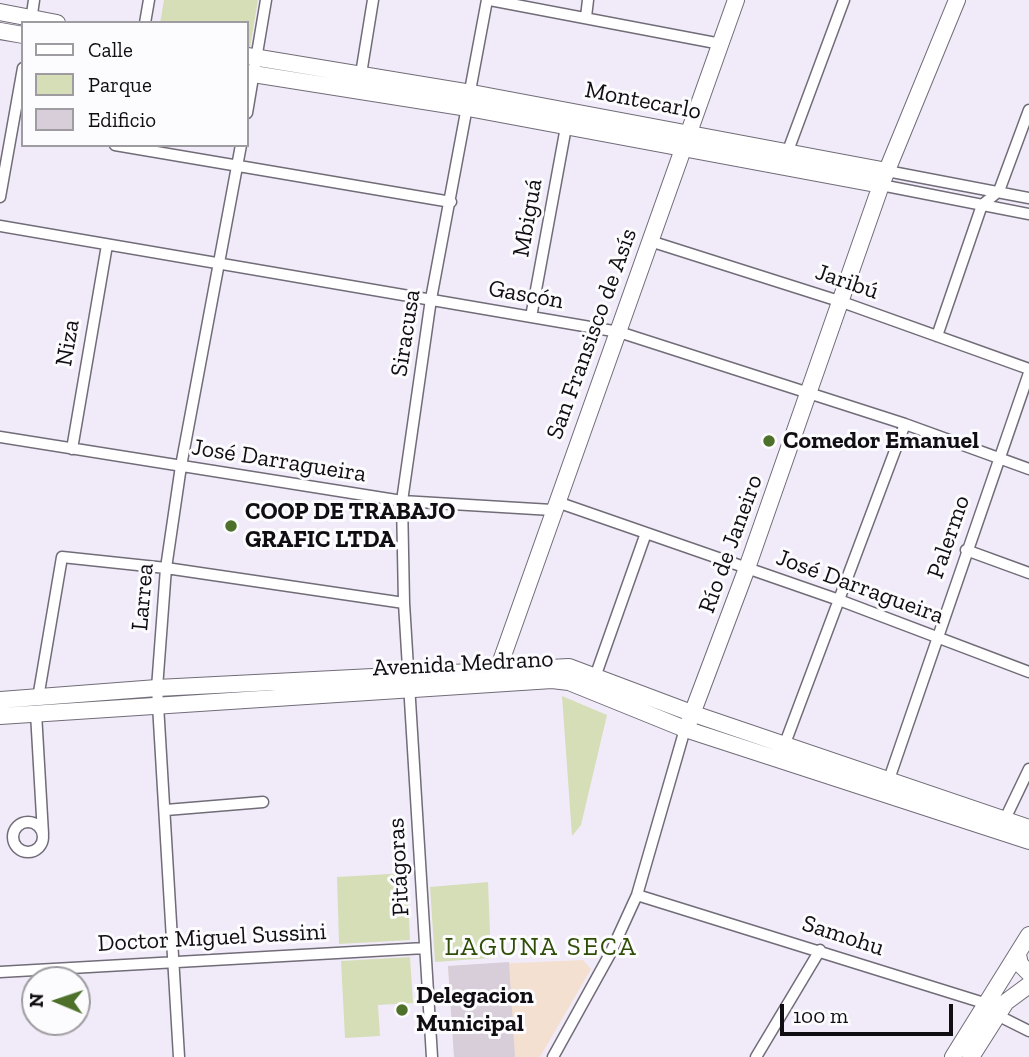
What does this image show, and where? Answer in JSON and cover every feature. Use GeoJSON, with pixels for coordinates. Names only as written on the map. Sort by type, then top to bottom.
{"type":"FeatureCollection","features":[{"type":"Feature","properties":{"kind":"main road","name":"San Fransisco de Asís"},"geometry":{"type":"LineString","coordinates":[[495,677],[736,0]]}},
{"type":"Feature","properties":{"kind":"main road","name":"Río de Janeiro"},"geometry":{"type":"LineString","coordinates":[[685,729],[694,714],[747,568],[884,178],[957,0]]}},
{"type":"Feature","properties":{"kind":"main road"},"geometry":{"type":"LineString","coordinates":[[0,12],[31,20]]}},
{"type":"Feature","properties":{"kind":"main road"},"geometry":{"type":"LineString","coordinates":[[0,31],[21,36]]}},
{"type":"Feature","properties":{"kind":"main road","name":"Montecarlo"},"geometry":{"type":"LineString","coordinates":[[251,56],[359,82],[884,178]]}},
{"type":"Feature","properties":{"kind":"main road","name":"Montecarlo"},"geometry":{"type":"LineString","coordinates":[[250,73],[359,82]]}},
{"type":"Feature","properties":{"kind":"main road","name":"Montecarlo"},"geometry":{"type":"LineString","coordinates":[[470,101],[566,127],[685,140]]}},
{"type":"Feature","properties":{"kind":"main road","name":"Avenida Medrano"},"geometry":{"type":"LineString","coordinates":[[0,716],[37,706],[157,688],[410,682],[495,677],[569,667],[784,746],[1029,841]]}},
{"type":"Feature","properties":{"kind":"main road","name":"Avenida Medrano"},"geometry":{"type":"LineString","coordinates":[[495,677],[569,682],[685,729],[1029,828]]}},
{"type":"Feature","properties":{"kind":"main road","name":"Avenida Medrano"},"geometry":{"type":"LineString","coordinates":[[0,700],[37,706],[158,706],[410,682]]}},
{"type":"Feature","properties":{"kind":"main road"},"geometry":{"type":"LineString","coordinates":[[953,1057],[1029,934]]}},
{"type":"Feature","properties":{"kind":"main road"},"geometry":{"type":"LineString","coordinates":[[1018,955],[1020,964],[1029,973]]}},
{"type":"Feature","properties":{"kind":"main road"},"geometry":{"type":"LineString","coordinates":[[971,1057],[1006,1002],[1029,985]]}},
{"type":"Feature","properties":{"kind":"street"},"geometry":{"type":"LineString","coordinates":[[31,20],[34,0]]}},
{"type":"Feature","properties":{"kind":"street"},"geometry":{"type":"LineString","coordinates":[[145,21],[149,0]]}},
{"type":"Feature","properties":{"kind":"street"},"geometry":{"type":"LineString","coordinates":[[248,100],[251,56],[265,0]]}},
{"type":"Feature","properties":{"kind":"street"},"geometry":{"type":"LineString","coordinates":[[359,82],[373,0]]}},
{"type":"Feature","properties":{"kind":"street"},"geometry":{"type":"LineString","coordinates":[[489,0],[721,44]]}},
{"type":"Feature","properties":{"kind":"street","name":"Siracusa"},"geometry":{"type":"LineString","coordinates":[[410,682],[404,603],[402,501],[431,299],[489,0]]}},
{"type":"Feature","properties":{"kind":"street"},"geometry":{"type":"LineString","coordinates":[[586,17],[589,0]]}},
{"type":"Feature","properties":{"kind":"street"},"geometry":{"type":"LineString","coordinates":[[785,159],[844,0]]}},
{"type":"Feature","properties":{"kind":"street"},"geometry":{"type":"LineString","coordinates":[[0,197],[18,128],[21,92]]}},
{"type":"Feature","properties":{"kind":"street"},"geometry":{"type":"LineString","coordinates":[[937,336],[982,205],[999,191],[1029,110]]}},
{"type":"Feature","properties":{"kind":"street","name":"Mbiguá"},"geometry":{"type":"LineString","coordinates":[[531,317],[566,127]]}},
{"type":"Feature","properties":{"kind":"street"},"geometry":{"type":"LineString","coordinates":[[127,147],[451,202]]}},
{"type":"Feature","properties":{"kind":"street","name":"Larrea"},"geometry":{"type":"LineString","coordinates":[[179,1057],[157,688],[166,568],[180,467],[241,147]]}},
{"type":"Feature","properties":{"kind":"street","name":"Montecarlo"},"geometry":{"type":"LineString","coordinates":[[884,178],[999,191],[1029,198]]}},
{"type":"Feature","properties":{"kind":"street","name":"Montecarlo"},"geometry":{"type":"LineString","coordinates":[[884,178],[982,205],[1029,214]]}},
{"type":"Feature","properties":{"kind":"street","name":"Gascón"},"geometry":{"type":"LineString","coordinates":[[0,226],[619,332],[905,424],[1029,469]]}},
{"type":"Feature","properties":{"kind":"street","name":"Jaribú"},"geometry":{"type":"LineString","coordinates":[[650,240],[842,302],[1029,371]]}},
{"type":"Feature","properties":{"kind":"street","name":"Niza"},"geometry":{"type":"LineString","coordinates":[[72,449],[107,245]]}},
{"type":"Feature","properties":{"kind":"street","name":"Palermo"},"geometry":{"type":"LineString","coordinates":[[887,788],[1029,371]]}},
{"type":"Feature","properties":{"kind":"street"},"geometry":{"type":"LineString","coordinates":[[784,746],[905,424]]}},
{"type":"Feature","properties":{"kind":"street","name":"José Darragueira"},"geometry":{"type":"LineString","coordinates":[[0,437],[402,501],[554,506],[646,533],[839,600],[1029,672]]}},
{"type":"Feature","properties":{"kind":"street"},"geometry":{"type":"LineString","coordinates":[[595,677],[646,533]]}},
{"type":"Feature","properties":{"kind":"street"},"geometry":{"type":"LineString","coordinates":[[966,550],[1029,573]]}},
{"type":"Feature","properties":{"kind":"street"},"geometry":{"type":"LineString","coordinates":[[43,834],[37,706],[62,557],[166,568],[404,603]]}},
{"type":"Feature","properties":{"kind":"street","name":"Pitágoras"},"geometry":{"type":"LineString","coordinates":[[410,682],[432,1057]]}},
{"type":"Feature","properties":{"kind":"street","name":"Río de Janeiro"},"geometry":{"type":"LineString","coordinates":[[553,1057],[610,954],[637,895],[685,729]]}},
{"type":"Feature","properties":{"kind":"street"},"geometry":{"type":"LineString","coordinates":[[1005,819],[1029,769]]}},
{"type":"Feature","properties":{"kind":"street"},"geometry":{"type":"LineString","coordinates":[[166,810],[263,802]]}},
{"type":"Feature","properties":{"kind":"street","name":"Samohu"},"geometry":{"type":"LineString","coordinates":[[637,895],[984,1003],[997,1015],[1029,1031]]}},
{"type":"Feature","properties":{"kind":"street","name":"Doctor Miguel Sussini"},"geometry":{"type":"LineString","coordinates":[[0,972],[175,960],[425,948]]}},
{"type":"Feature","properties":{"kind":"street"},"geometry":{"type":"LineString","coordinates":[[756,1057],[820,950]]}},
{"type":"Feature","properties":{"kind":"shaded area"},"geometry":{"type":"Polygon","coordinates":[[[583,960],[591,969],[540,1057],[454,1057],[448,966],[583,960]]]}},
{"type":"Feature","properties":{"kind":"green space"},"geometry":{"type":"Polygon","coordinates":[[[164,0],[258,0],[250,48],[248,21],[160,21],[164,0]]]}},
{"type":"Feature","properties":{"kind":"green space"},"geometry":{"type":"Polygon","coordinates":[[[562,696],[607,715],[581,825],[572,836],[562,696]]]}},
{"type":"Feature","properties":{"kind":"green space"},"geometry":{"type":"Polygon","coordinates":[[[407,873],[410,940],[339,944],[337,877],[407,873]]]}},
{"type":"Feature","properties":{"kind":"green space"},"geometry":{"type":"Polygon","coordinates":[[[488,882],[491,958],[435,962],[430,887],[488,882]]]}},
{"type":"Feature","properties":{"kind":"green space"},"geometry":{"type":"Polygon","coordinates":[[[410,957],[413,1003],[378,1005],[380,1036],[345,1038],[341,961],[410,957]]]}},
{"type":"Feature","properties":{"kind":"building"},"geometry":{"type":"Polygon","coordinates":[[[509,962],[515,1057],[454,1057],[448,966],[509,962]]]}},
{"type":"Feature","properties":{"kind":"place","name":"Comedor Emanuel"},"geometry":{"type":"Point","coordinates":[769,441]}},
{"type":"Feature","properties":{"kind":"place","name":"COOP DE TRABAJO GRAFIC LTDA"},"geometry":{"type":"Point","coordinates":[231,526]}},
{"type":"Feature","properties":{"kind":"place","name":"Delegacion Municipal"},"geometry":{"type":"Point","coordinates":[402,1010]}},
{"type":"Feature","properties":{"kind":"district","name":"LAGUNA SECA"},"geometry":{"type":"Point","coordinates":[541,948]}}]}
